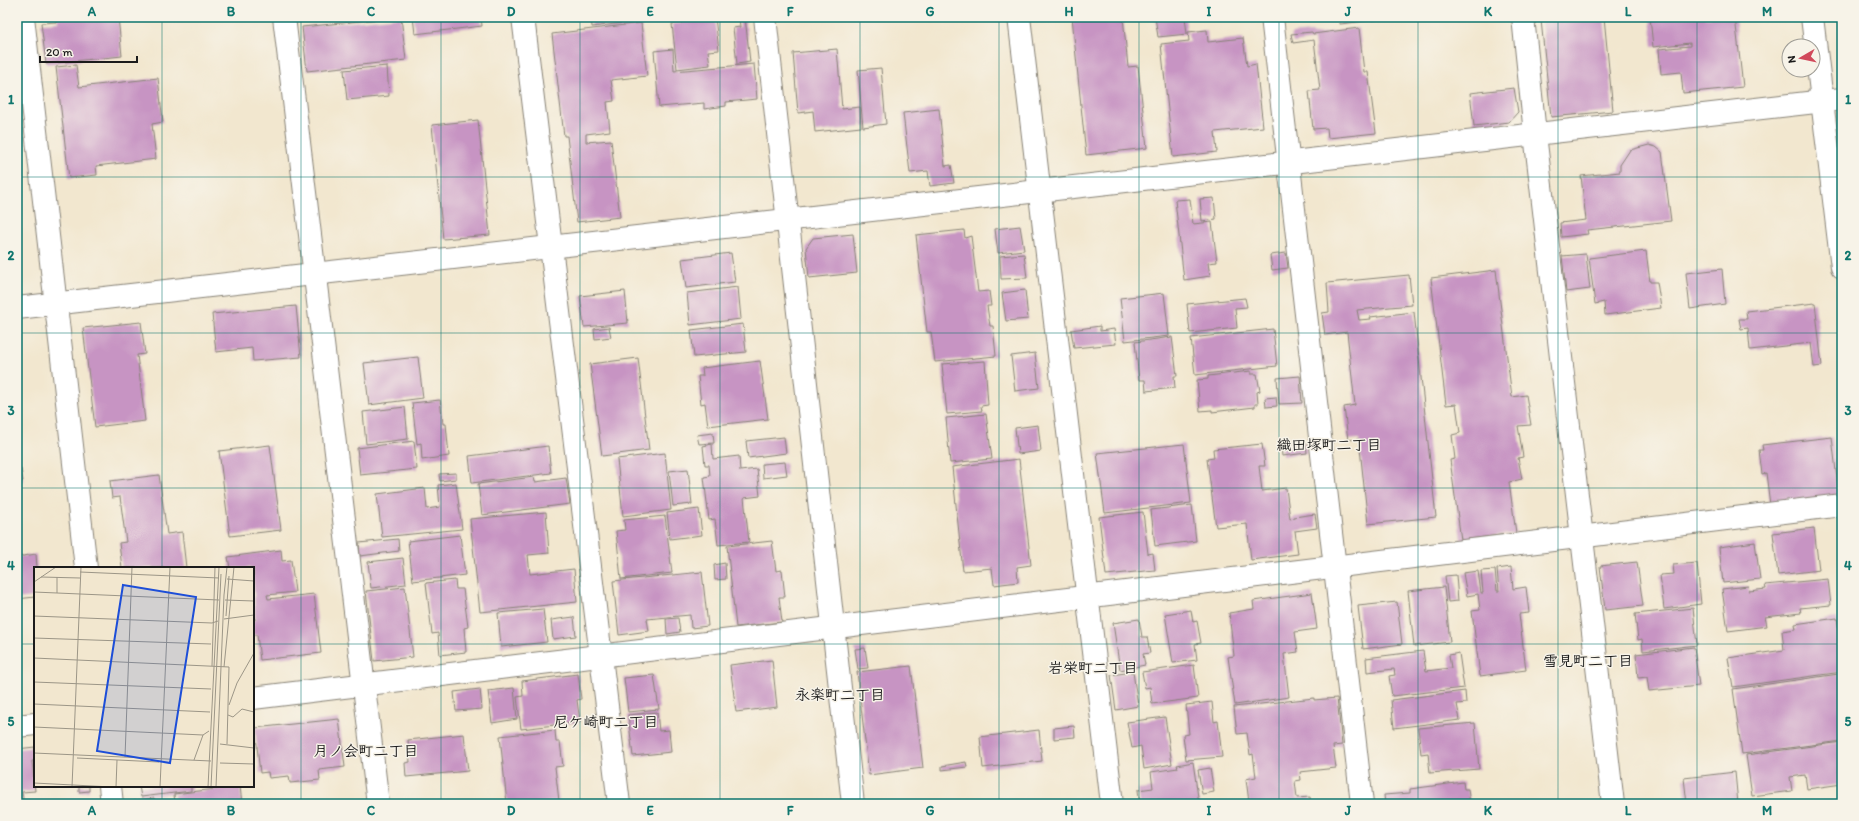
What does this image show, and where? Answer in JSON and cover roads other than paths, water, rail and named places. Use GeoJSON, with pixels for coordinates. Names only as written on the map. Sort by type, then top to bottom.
{"type":"FeatureCollection","features":[{"type":"Feature","properties":{"kind":"main road"},"geometry":{"type":"LineString","coordinates":[[23,17],[86,567]]}},
{"type":"Feature","properties":{"kind":"main road"},"geometry":{"type":"LineString","coordinates":[[284,17],[378,804]]}},
{"type":"Feature","properties":{"kind":"main road"},"geometry":{"type":"LineString","coordinates":[[523,17],[619,804]]}},
{"type":"Feature","properties":{"kind":"main road"},"geometry":{"type":"LineString","coordinates":[[765,17],[854,804]]}},
{"type":"Feature","properties":{"kind":"main road"},"geometry":{"type":"LineString","coordinates":[[1019,17],[1112,804]]}},
{"type":"Feature","properties":{"kind":"main road"},"geometry":{"type":"LineString","coordinates":[[1272,17],[1362,804]]}},
{"type":"Feature","properties":{"kind":"main road"},"geometry":{"type":"LineString","coordinates":[[1524,17],[1535,134],[1613,804]]}},
{"type":"Feature","properties":{"kind":"main road"},"geometry":{"type":"LineString","coordinates":[[1812,17],[1832,100],[1842,268]]}},
{"type":"Feature","properties":{"kind":"main road"},"geometry":{"type":"LineString","coordinates":[[17,308],[1832,100]]}},
{"type":"Feature","properties":{"kind":"main road"},"geometry":{"type":"LineString","coordinates":[[254,698],[1087,596],[1582,538],[1842,505]]}},
{"type":"Feature","properties":{"kind":"main road"},"geometry":{"type":"LineString","coordinates":[[17,726],[34,724]]}},
{"type":"Feature","properties":{"kind":"main road"},"geometry":{"type":"LineString","coordinates":[[110,787],[112,804]]}},
{"type":"Feature","properties":{"kind":"district","name":"織田塚町二丁目"},"geometry":{"type":"Point","coordinates":[1329,445]}},
{"type":"Feature","properties":{"kind":"district","name":"雪見町二丁目"},"geometry":{"type":"Point","coordinates":[1588,661]}},
{"type":"Feature","properties":{"kind":"district","name":"岩栄町二丁目"},"geometry":{"type":"Point","coordinates":[1093,668]}},
{"type":"Feature","properties":{"kind":"district","name":"永楽町二丁目"},"geometry":{"type":"Point","coordinates":[840,695]}},
{"type":"Feature","properties":{"kind":"district","name":"尼ケ崎町二丁目"},"geometry":{"type":"Point","coordinates":[606,722]}},
{"type":"Feature","properties":{"kind":"district","name":"月ノ会町二丁目"},"geometry":{"type":"Point","coordinates":[366,751]}}]}
